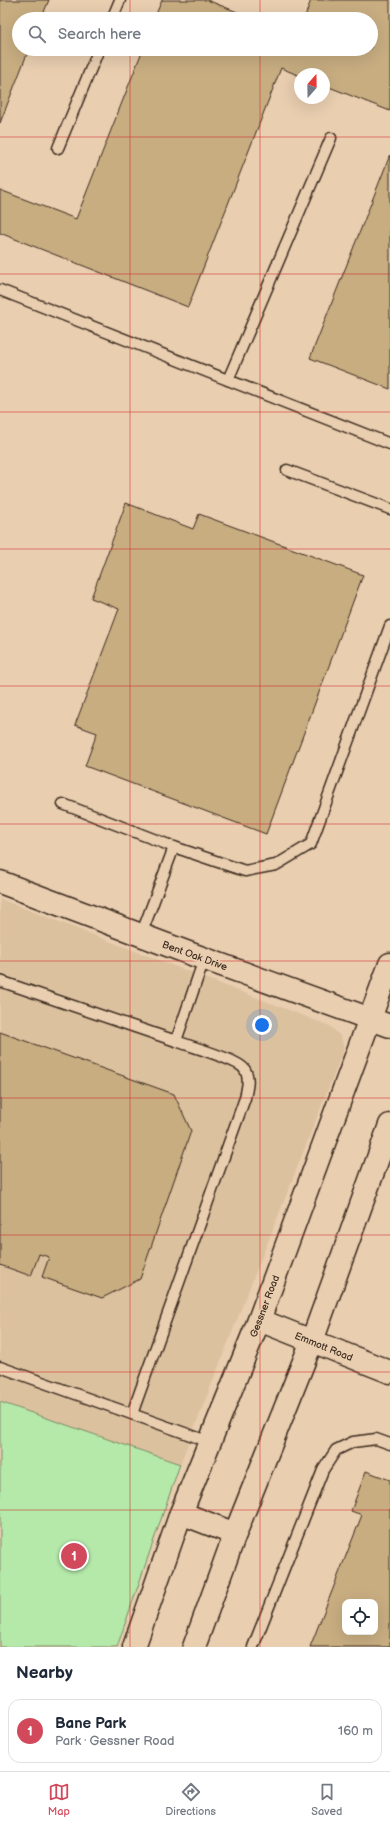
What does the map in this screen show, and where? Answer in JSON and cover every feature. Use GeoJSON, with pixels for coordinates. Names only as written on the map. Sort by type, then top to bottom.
{"type":"FeatureCollection","features":[{"type":"Feature","properties":{"kind":"main road","name":"Bent Oak Drive"},"geometry":{"type":"LineString","coordinates":[[0,882],[204,959],[380,1023]]}},
{"type":"Feature","properties":{"kind":"main road","name":"Gessner Road"},"geometry":{"type":"LineString","coordinates":[[134,1647],[181,1513],[380,1023],[390,964]]}},
{"type":"Feature","properties":{"kind":"main road"},"geometry":{"type":"LineString","coordinates":[[194,1647],[235,1534],[312,1342],[390,1125]]}},
{"type":"Feature","properties":{"kind":"main road","name":"Emmott Road"},"geometry":{"type":"LineString","coordinates":[[259,1320],[390,1372]]}},
{"type":"Feature","properties":{"kind":"main road"},"geometry":{"type":"LineString","coordinates":[[181,1513],[235,1534]]}},
{"type":"Feature","properties":{"kind":"lane"},"geometry":{"type":"LineString","coordinates":[[115,12],[120,0]]}},
{"type":"Feature","properties":{"kind":"lane"},"geometry":{"type":"LineString","coordinates":[[58,148],[96,56]]}},
{"type":"Feature","properties":{"kind":"lane"},"geometry":{"type":"LineString","coordinates":[[228,380],[331,138]]}},
{"type":"Feature","properties":{"kind":"lane"},"geometry":{"type":"LineString","coordinates":[[0,290],[390,444]]}},
{"type":"Feature","properties":{"kind":"lane"},"geometry":{"type":"LineString","coordinates":[[288,470],[390,509]]}},
{"type":"Feature","properties":{"kind":"lane"},"geometry":{"type":"LineString","coordinates":[[63,804],[174,847],[245,872],[276,864],[311,844],[390,626]]}},
{"type":"Feature","properties":{"kind":"lane"},"geometry":{"type":"LineString","coordinates":[[141,935],[174,847]]}},
{"type":"Feature","properties":{"kind":"lane"},"geometry":{"type":"LineString","coordinates":[[176,1041],[204,959]]}},
{"type":"Feature","properties":{"kind":"lane"},"geometry":{"type":"LineString","coordinates":[[0,980],[235,1062],[245,1069],[249,1080],[245,1098],[132,1414]]}},
{"type":"Feature","properties":{"kind":"lane"},"geometry":{"type":"LineString","coordinates":[[0,1367],[210,1442]]}},
{"type":"Feature","properties":{"kind":"lane"},"geometry":{"type":"LineString","coordinates":[[253,1647],[323,1470],[336,1450],[353,1442],[376,1439],[390,1444]]}},
{"type":"Feature","properties":{"kind":"shaded area"},"geometry":{"type":"Polygon","coordinates":[[[0,899],[330,1026],[341,1037],[344,1049],[180,1464],[0,1402],[0,899]]]}},
{"type":"Feature","properties":{"kind":"green space"},"geometry":{"type":"Polygon","coordinates":[[[0,1402],[180,1464],[117,1647],[0,1647],[0,1402]]]}},
{"type":"Feature","properties":{"kind":"building"},"geometry":{"type":"Polygon","coordinates":[[[0,0],[49,0],[44,12],[12,12],[12,56],[26,56],[0,123],[0,0]]]}},
{"type":"Feature","properties":{"kind":"building"},"geometry":{"type":"Polygon","coordinates":[[[162,0],[207,0],[237,12],[157,12],[162,0]]]}},
{"type":"Feature","properties":{"kind":"building"},"geometry":{"type":"Polygon","coordinates":[[[311,0],[390,0],[390,111],[330,87],[330,68],[294,68],[294,73],[281,68],[188,307],[0,233],[0,190],[76,219],[140,56],[378,56],[378,12],[307,12],[311,0]]]}},
{"type":"Feature","properties":{"kind":"building"},"geometry":{"type":"Polygon","coordinates":[[[390,155],[390,389],[310,358],[390,155]]]}},
{"type":"Feature","properties":{"kind":"building"},"geometry":{"type":"Polygon","coordinates":[[[126,503],[193,529],[199,514],[363,575],[266,834],[85,766],[97,733],[75,725],[119,609],[91,598],[126,503]]]}},
{"type":"Feature","properties":{"kind":"building"},"geometry":{"type":"Polygon","coordinates":[[[0,1032],[174,1094],[191,1131],[140,1279],[102,1298],[42,1277],[49,1257],[39,1254],[31,1276],[0,1265],[0,1032]]]}},
{"type":"Feature","properties":{"kind":"building"},"geometry":{"type":"Polygon","coordinates":[[[366,1471],[390,1480],[390,1647],[310,1647],[362,1515],[351,1511],[366,1471]]]}},
{"type":"Feature","properties":{"kind":"place","name":"Bane Park"},"geometry":{"type":"Point","coordinates":[74,1556]}}]}
